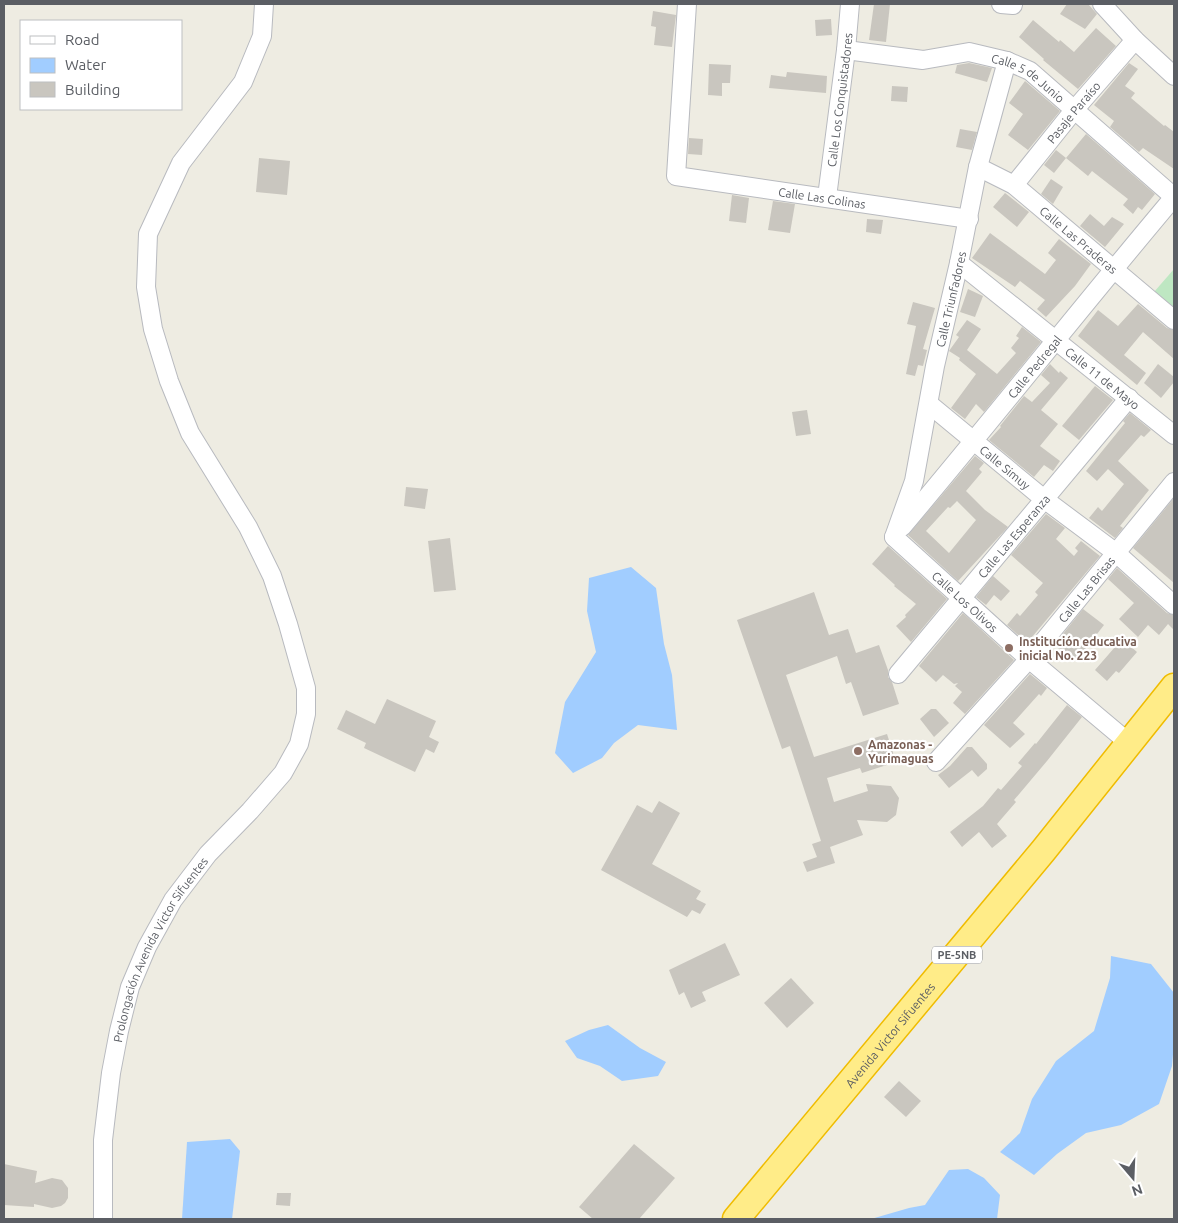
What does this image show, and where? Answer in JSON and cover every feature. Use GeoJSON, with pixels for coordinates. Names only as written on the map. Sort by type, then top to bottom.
{"type":"FeatureCollection","features":[{"type":"Feature","properties":{"kind":"highway","name":"Avenida Victor Sifuentes"},"geometry":{"type":"LineString","coordinates":[[736,1219],[988,918],[1174,687]]}},
{"type":"Feature","properties":{"kind":"street","name":"Prolongación Avenida Victor Sifuentes"},"geometry":{"type":"LineString","coordinates":[[103,1219],[103,1140],[111,1073],[130,987],[148,947],[173,900],[208,854],[250,811],[283,773],[299,744],[306,714],[306,688],[272,576],[248,526],[190,433],[169,380],[152,329],[146,287],[148,234],[181,163],[244,82],[262,36],[264,4]]}},
{"type":"Feature","properties":{"kind":"street","name":"Calle Las Colinas"},"geometry":{"type":"LineString","coordinates":[[687,4],[676,176],[969,219]]}},
{"type":"Feature","properties":{"kind":"street","name":"Calle Los Conquistadores"},"geometry":{"type":"LineString","coordinates":[[827,197],[850,4]]}},
{"type":"Feature","properties":{"kind":"street"},"geometry":{"type":"LineString","coordinates":[[1102,4],[1135,40],[1174,76]]}},
{"type":"Feature","properties":{"kind":"street","name":"Pasaje Paraíso"},"geometry":{"type":"LineString","coordinates":[[1014,185],[1075,109],[1135,40]]}},
{"type":"Feature","properties":{"kind":"street","name":"Calle 5 de Junio"},"geometry":{"type":"LineString","coordinates":[[846,50],[922,60],[969,52],[1007,61],[1030,71],[1174,197]]}},
{"type":"Feature","properties":{"kind":"street","name":"Calle Triunfadores"},"geometry":{"type":"LineString","coordinates":[[894,537],[914,481],[935,366],[960,263],[978,167],[1007,61]]}},
{"type":"Feature","properties":{"kind":"street","name":"Calle Las Praderas"},"geometry":{"type":"LineString","coordinates":[[978,167],[1014,185],[1174,320]]}},
{"type":"Feature","properties":{"kind":"street","name":"Calle Pedregal"},"geometry":{"type":"LineString","coordinates":[[894,537],[975,441],[1113,268],[1174,197]]}},
{"type":"Feature","properties":{"kind":"street","name":"Calle 11 de Mayo"},"geometry":{"type":"LineString","coordinates":[[960,263],[1174,436]]}},
{"type":"Feature","properties":{"kind":"street","name":"Calle Las Esperanza"},"geometry":{"type":"LineString","coordinates":[[898,674],[1129,398]]}},
{"type":"Feature","properties":{"kind":"street","name":"Calle Simuy"},"geometry":{"type":"LineString","coordinates":[[929,404],[1044,498],[1115,552],[1174,605]]}},
{"type":"Feature","properties":{"kind":"street","name":"Calle Las Brisas"},"geometry":{"type":"LineString","coordinates":[[936,762],[1029,659],[1174,482]]}},
{"type":"Feature","properties":{"kind":"street","name":"Calle Los Olivos"},"geometry":{"type":"LineString","coordinates":[[894,537],[1029,659],[1129,743]]}},
{"type":"Feature","properties":{"kind":"green space"},"geometry":{"type":"Polygon","coordinates":[[[1174,269],[1174,310],[1154,292],[1174,269]]]}},
{"type":"Feature","properties":{"kind":"water"},"geometry":{"type":"Polygon","coordinates":[[[631,567],[656,588],[664,644],[672,675],[677,730],[638,725],[614,743],[602,758],[573,773],[555,753],[565,702],[596,652],[587,611],[589,578],[631,567]]]}},
{"type":"Feature","properties":{"kind":"water"},"geometry":{"type":"Polygon","coordinates":[[[1111,956],[1151,964],[1174,993],[1172,1066],[1159,1104],[1121,1125],[1086,1133],[1057,1154],[1034,1175],[1000,1152],[1020,1133],[1032,1099],[1056,1061],[1094,1031],[1110,978],[1111,956]]]}},
{"type":"Feature","properties":{"kind":"water"},"geometry":{"type":"Polygon","coordinates":[[[608,1025],[640,1048],[666,1062],[658,1076],[622,1081],[600,1066],[577,1058],[565,1041],[589,1030],[608,1025]]]}},
{"type":"Feature","properties":{"kind":"water"},"geometry":{"type":"Polygon","coordinates":[[[230,1139],[240,1151],[232,1219],[182,1219],[187,1142],[230,1139]]]}},
{"type":"Feature","properties":{"kind":"water"},"geometry":{"type":"Polygon","coordinates":[[[968,1169],[984,1178],[1000,1195],[997,1219],[871,1219],[925,1205],[949,1170],[968,1169]]]}},
{"type":"Feature","properties":{"kind":"building"},"geometry":{"type":"Polygon","coordinates":[[[874,4],[890,4],[886,42],[869,40],[874,4]]]}},
{"type":"Feature","properties":{"kind":"building"},"geometry":{"type":"Polygon","coordinates":[[[1067,4],[1088,4],[1097,14],[1085,29],[1060,14],[1067,4]]]}},
{"type":"Feature","properties":{"kind":"building"},"geometry":{"type":"Polygon","coordinates":[[[653,11],[676,15],[672,47],[654,45],[656,27],[651,26],[653,11]]]}},
{"type":"Feature","properties":{"kind":"building"},"geometry":{"type":"Polygon","coordinates":[[[831,19],[832,35],[816,36],[815,20],[831,19]]]}},
{"type":"Feature","properties":{"kind":"building"},"geometry":{"type":"Polygon","coordinates":[[[1033,20],[1074,52],[1096,28],[1116,46],[1078,89],[1019,37],[1033,20]]]}},
{"type":"Feature","properties":{"kind":"building"},"geometry":{"type":"Polygon","coordinates":[[[969,63],[992,68],[987,82],[955,73],[957,65],[969,63]]]}},
{"type":"Feature","properties":{"kind":"building"},"geometry":{"type":"Polygon","coordinates":[[[1129,63],[1138,69],[1125,86],[1135,93],[1131,98],[1174,132],[1174,169],[1143,148],[1139,152],[1110,127],[1114,121],[1094,105],[1129,63]]]}},
{"type":"Feature","properties":{"kind":"building"},"geometry":{"type":"Polygon","coordinates":[[[709,64],[731,65],[730,83],[722,83],[722,96],[708,95],[709,64]]]}},
{"type":"Feature","properties":{"kind":"building"},"geometry":{"type":"Polygon","coordinates":[[[787,72],[827,76],[826,93],[769,88],[771,75],[786,77],[787,72]]]}},
{"type":"Feature","properties":{"kind":"building"},"geometry":{"type":"Polygon","coordinates":[[[1025,81],[1060,111],[1028,150],[1008,135],[1023,114],[1009,103],[1025,81]]]}},
{"type":"Feature","properties":{"kind":"building"},"geometry":{"type":"Polygon","coordinates":[[[892,86],[908,87],[907,102],[891,101],[892,86]]]}},
{"type":"Feature","properties":{"kind":"building"},"geometry":{"type":"Polygon","coordinates":[[[960,129],[977,132],[972,150],[956,147],[960,129]]]}},
{"type":"Feature","properties":{"kind":"building"},"geometry":{"type":"Polygon","coordinates":[[[1086,134],[1155,194],[1142,210],[1138,207],[1133,214],[1123,205],[1128,199],[1092,171],[1088,176],[1066,158],[1086,134]]]}},
{"type":"Feature","properties":{"kind":"building"},"geometry":{"type":"Polygon","coordinates":[[[689,138],[703,139],[702,155],[688,154],[689,138]]]}},
{"type":"Feature","properties":{"kind":"building"},"geometry":{"type":"Polygon","coordinates":[[[1056,150],[1066,158],[1054,173],[1044,165],[1056,150]]]}},
{"type":"Feature","properties":{"kind":"building"},"geometry":{"type":"Polygon","coordinates":[[[259,158],[290,161],[287,195],[256,192],[259,158]]]}},
{"type":"Feature","properties":{"kind":"building"},"geometry":{"type":"Polygon","coordinates":[[[1051,179],[1063,187],[1053,204],[1041,194],[1051,179]]]}},
{"type":"Feature","properties":{"kind":"building"},"geometry":{"type":"Polygon","coordinates":[[[1005,193],[1029,212],[1017,227],[993,207],[1005,193]]]}},
{"type":"Feature","properties":{"kind":"building"},"geometry":{"type":"Polygon","coordinates":[[[732,195],[749,198],[746,223],[729,221],[732,195]]]}},
{"type":"Feature","properties":{"kind":"building"},"geometry":{"type":"Polygon","coordinates":[[[773,201],[795,204],[790,233],[768,230],[773,201]]]}},
{"type":"Feature","properties":{"kind":"building"},"geometry":{"type":"Polygon","coordinates":[[[1090,214],[1104,226],[1112,217],[1124,224],[1105,247],[1080,226],[1090,214]]]}},
{"type":"Feature","properties":{"kind":"building"},"geometry":{"type":"Polygon","coordinates":[[[867,219],[883,220],[881,234],[866,232],[867,219]]]}},
{"type":"Feature","properties":{"kind":"building"},"geometry":{"type":"Polygon","coordinates":[[[990,233],[1045,274],[1056,260],[1048,253],[1059,239],[1091,264],[1075,286],[1046,317],[1037,309],[1045,300],[1020,281],[1015,287],[972,258],[990,233]]]}},
{"type":"Feature","properties":{"kind":"building"},"geometry":{"type":"Polygon","coordinates":[[[968,289],[983,296],[975,317],[960,312],[968,289]]]}},
{"type":"Feature","properties":{"kind":"building"},"geometry":{"type":"Polygon","coordinates":[[[913,302],[935,308],[923,349],[927,350],[923,366],[918,365],[915,376],[906,374],[916,326],[907,324],[913,302]]]}},
{"type":"Feature","properties":{"kind":"building"},"geometry":{"type":"Polygon","coordinates":[[[1138,304],[1167,328],[1174,330],[1174,359],[1143,332],[1124,355],[1146,373],[1137,385],[1078,336],[1098,310],[1118,326],[1138,304]]]}},
{"type":"Feature","properties":{"kind":"building"},"geometry":{"type":"Polygon","coordinates":[[[967,320],[981,329],[967,350],[997,374],[1016,353],[1011,348],[1019,338],[1016,336],[1022,327],[1041,342],[984,412],[976,404],[965,419],[951,408],[976,374],[959,360],[960,358],[949,351],[959,337],[956,335],[967,320]]]}},
{"type":"Feature","properties":{"kind":"building"},"geometry":{"type":"Polygon","coordinates":[[[1050,364],[1059,373],[1060,371],[1068,378],[1041,410],[1058,424],[1040,446],[1060,461],[1053,471],[1044,465],[1034,477],[989,440],[1024,396],[1032,402],[1050,383],[1041,375],[1050,364]]]}},
{"type":"Feature","properties":{"kind":"building"},"geometry":{"type":"Polygon","coordinates":[[[1158,364],[1174,377],[1174,382],[1161,398],[1144,383],[1158,364]]]}},
{"type":"Feature","properties":{"kind":"building"},"geometry":{"type":"Polygon","coordinates":[[[1095,386],[1113,400],[1079,440],[1062,426],[1095,386]]]}},
{"type":"Feature","properties":{"kind":"building"},"geometry":{"type":"Polygon","coordinates":[[[807,410],[811,434],[796,436],[792,412],[807,410]]]}},
{"type":"Feature","properties":{"kind":"building"},"geometry":{"type":"Polygon","coordinates":[[[1130,413],[1151,430],[1144,437],[1141,435],[1118,461],[1149,490],[1120,526],[1123,528],[1115,538],[1089,518],[1098,507],[1102,511],[1124,484],[1108,469],[1097,481],[1086,471],[1125,423],[1123,421],[1130,413]]]}},
{"type":"Feature","properties":{"kind":"building"},"geometry":{"type":"Polygon","coordinates":[[[975,456],[984,463],[979,469],[982,472],[966,491],[985,510],[1008,527],[958,581],[908,535],[975,456]],[[957,501],[950,508],[948,507],[926,531],[949,553],[976,520],[957,501]]]}},
{"type":"Feature","properties":{"kind":"building"},"geometry":{"type":"Polygon","coordinates":[[[406,487],[428,489],[425,509],[404,506],[406,487]]]}},
{"type":"Feature","properties":{"kind":"building"},"geometry":{"type":"Polygon","coordinates":[[[1174,498],[1174,583],[1133,548],[1174,498]]]}},
{"type":"Feature","properties":{"kind":"building"},"geometry":{"type":"Polygon","coordinates":[[[1046,514],[1065,528],[1056,539],[1074,556],[1078,551],[1075,548],[1081,541],[1100,556],[1027,643],[1007,625],[1017,613],[1020,616],[1038,595],[1035,592],[1043,583],[1011,555],[1046,514]]]}},
{"type":"Feature","properties":{"kind":"building"},"geometry":{"type":"Polygon","coordinates":[[[450,538],[456,590],[434,592],[428,541],[450,538]]]}},
{"type":"Feature","properties":{"kind":"building"},"geometry":{"type":"Polygon","coordinates":[[[888,546],[947,599],[911,642],[896,626],[916,604],[872,564],[888,546]]]}},
{"type":"Feature","properties":{"kind":"building"},"geometry":{"type":"Polygon","coordinates":[[[1117,568],[1167,613],[1174,615],[1174,630],[1168,624],[1159,635],[1148,625],[1138,637],[1119,619],[1134,603],[1108,579],[1117,568]]]}},
{"type":"Feature","properties":{"kind":"building"},"geometry":{"type":"Polygon","coordinates":[[[993,576],[1010,591],[1001,601],[994,595],[986,605],[976,597],[993,576]]]}},
{"type":"Feature","properties":{"kind":"building"},"geometry":{"type":"Polygon","coordinates":[[[814,592],[829,635],[848,629],[856,653],[879,645],[888,670],[888,677],[892,682],[899,704],[863,716],[851,682],[846,684],[837,656],[786,675],[814,757],[887,734],[896,762],[862,773],[860,768],[827,778],[834,802],[868,791],[866,784],[891,786],[899,798],[896,815],[887,822],[857,820],[863,835],[830,847],[835,863],[807,872],[803,862],[817,857],[812,844],[821,841],[790,746],[782,749],[737,620],[814,592]]]}},
{"type":"Feature","properties":{"kind":"building"},"geometry":{"type":"Polygon","coordinates":[[[1083,609],[1104,625],[1076,661],[1054,645],[1083,609]]]}},
{"type":"Feature","properties":{"kind":"building"},"geometry":{"type":"Polygon","coordinates":[[[963,613],[1014,660],[965,714],[953,703],[962,692],[955,686],[958,683],[954,684],[943,675],[936,682],[919,666],[963,613]]]}},
{"type":"Feature","properties":{"kind":"building"},"geometry":{"type":"Polygon","coordinates":[[[1122,639],[1137,652],[1119,673],[1116,671],[1107,681],[1095,670],[1122,639]]]}},
{"type":"Feature","properties":{"kind":"building"},"geometry":{"type":"Polygon","coordinates":[[[1030,674],[1047,688],[1041,696],[1039,694],[1013,723],[1025,734],[1010,748],[984,725],[1030,674]]]}},
{"type":"Feature","properties":{"kind":"building"},"geometry":{"type":"Polygon","coordinates":[[[387,699],[436,721],[429,737],[439,742],[434,753],[426,749],[415,772],[364,748],[366,743],[337,729],[346,710],[375,724],[387,699]]]}},
{"type":"Feature","properties":{"kind":"building"},"geometry":{"type":"Polygon","coordinates":[[[1067,705],[1082,717],[1014,800],[1016,802],[997,824],[1007,836],[992,848],[979,832],[962,847],[950,832],[983,806],[998,788],[1001,790],[1022,766],[1018,763],[1067,705]]]}},
{"type":"Feature","properties":{"kind":"building"},"geometry":{"type":"Polygon","coordinates":[[[931,709],[936,709],[949,723],[934,737],[920,719],[931,709]]]}},
{"type":"Feature","properties":{"kind":"building"},"geometry":{"type":"Polygon","coordinates":[[[967,747],[972,747],[987,764],[987,769],[978,777],[972,770],[949,788],[938,775],[950,766],[967,747]]]}},
{"type":"Feature","properties":{"kind":"building"},"geometry":{"type":"Polygon","coordinates":[[[659,801],[680,813],[652,864],[701,891],[696,899],[706,904],[700,914],[692,910],[687,917],[601,870],[637,805],[652,813],[659,801]]]}},
{"type":"Feature","properties":{"kind":"building"},"geometry":{"type":"Polygon","coordinates":[[[725,943],[740,975],[702,992],[706,1001],[691,1008],[684,992],[679,995],[669,970],[725,943]]]}},
{"type":"Feature","properties":{"kind":"building"},"geometry":{"type":"Polygon","coordinates":[[[791,978],[814,1003],[787,1028],[764,1003],[791,978]]]}},
{"type":"Feature","properties":{"kind":"building"},"geometry":{"type":"Polygon","coordinates":[[[899,1081],[921,1101],[906,1117],[884,1097],[899,1081]]]}},
{"type":"Feature","properties":{"kind":"building"},"geometry":{"type":"Polygon","coordinates":[[[634,1144],[675,1178],[639,1219],[593,1219],[579,1207],[634,1144]]]}},
{"type":"Feature","properties":{"kind":"building"},"geometry":{"type":"Polygon","coordinates":[[[4,1164],[37,1171],[35,1183],[52,1178],[62,1180],[68,1188],[68,1198],[61,1206],[52,1208],[34,1204],[34,1207],[4,1205],[4,1164]]]}},
{"type":"Feature","properties":{"kind":"building"},"geometry":{"type":"Polygon","coordinates":[[[277,1193],[291,1193],[290,1206],[276,1205],[277,1193]]]}},
{"type":"Feature","properties":{"kind":"place","name":"Institución educativa inicial No. 223"},"geometry":{"type":"Point","coordinates":[1009,648]}},
{"type":"Feature","properties":{"kind":"place","name":"Amazonas - Yurimaguas"},"geometry":{"type":"Point","coordinates":[858,751]}}]}
